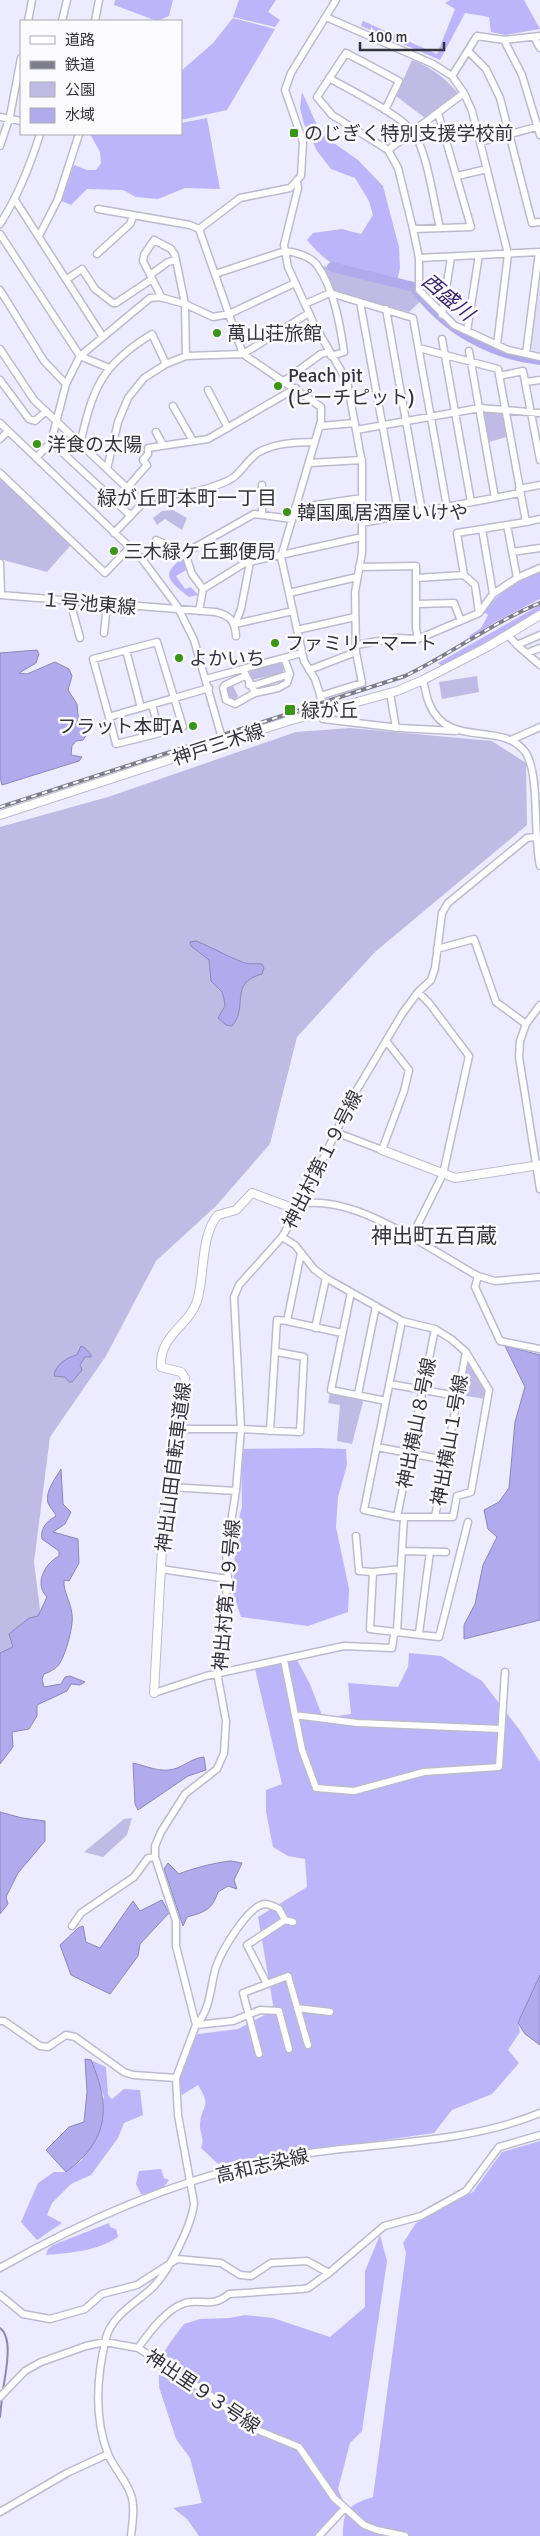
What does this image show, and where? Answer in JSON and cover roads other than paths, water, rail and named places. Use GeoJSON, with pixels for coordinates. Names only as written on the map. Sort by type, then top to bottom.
{"type":"FeatureCollection","features":[{"type":"Feature","properties":{"kind":"main road","name":"神戸三木線"},"geometry":{"type":"LineString","coordinates":[[0,815],[223,742],[323,711],[390,693],[423,680],[540,615]]}},
{"type":"Feature","properties":{"kind":"main road"},"geometry":{"type":"LineString","coordinates":[[382,1150],[455,1178],[538,1165]]}},
{"type":"Feature","properties":{"kind":"main road","name":"神出山田自転車道線"},"geometry":{"type":"LineString","coordinates":[[154,1693],[164,1512],[180,1429],[184,1374],[163,1369],[160,1365],[168,1338],[198,1300],[206,1244],[215,1219],[222,1213],[241,1206],[252,1193],[299,1207]]}},
{"type":"Feature","properties":{"kind":"street"},"geometry":{"type":"LineString","coordinates":[[28,20],[32,0]]}},
{"type":"Feature","properties":{"kind":"street"},"geometry":{"type":"LineString","coordinates":[[62,20],[66,0]]}},
{"type":"Feature","properties":{"kind":"street"},"geometry":{"type":"LineString","coordinates":[[95,20],[99,0]]}},
{"type":"Feature","properties":{"kind":"street"},"geometry":{"type":"LineString","coordinates":[[199,230],[240,198],[290,188],[301,176],[303,142],[285,90],[292,73],[336,0]]}},
{"type":"Feature","properties":{"kind":"street"},"geometry":{"type":"LineString","coordinates":[[326,17],[413,54],[452,76],[464,93],[472,111],[508,254],[497,345]]}},
{"type":"Feature","properties":{"kind":"street"},"geometry":{"type":"LineString","coordinates":[[452,76],[477,36],[504,40],[537,36],[540,48]]}},
{"type":"Feature","properties":{"kind":"street"},"geometry":{"type":"LineString","coordinates":[[504,40],[522,75],[540,134]]}},
{"type":"Feature","properties":{"kind":"street"},"geometry":{"type":"LineString","coordinates":[[468,50],[486,70],[500,98],[532,223],[540,222]]}},
{"type":"Feature","properties":{"kind":"street"},"geometry":{"type":"LineString","coordinates":[[385,110],[399,81],[346,53],[317,97],[332,115],[388,150],[398,168],[419,258],[419,290],[454,325],[497,345],[540,357]]}},
{"type":"Feature","properties":{"kind":"street"},"geometry":{"type":"LineString","coordinates":[[0,146],[9,119],[20,63]]}},
{"type":"Feature","properties":{"kind":"street"},"geometry":{"type":"LineString","coordinates":[[329,78],[385,110],[413,131],[420,146],[440,228]]}},
{"type":"Feature","properties":{"kind":"street"},"geometry":{"type":"LineString","coordinates":[[388,150],[464,93]]}},
{"type":"Feature","properties":{"kind":"street"},"geometry":{"type":"LineString","coordinates":[[413,229],[471,227],[438,113]]}},
{"type":"Feature","properties":{"kind":"street"},"geometry":{"type":"LineString","coordinates":[[0,117],[20,121]]}},
{"type":"Feature","properties":{"kind":"street"},"geometry":{"type":"LineString","coordinates":[[480,142],[539,127]]}},
{"type":"Feature","properties":{"kind":"street"},"geometry":{"type":"LineString","coordinates":[[0,224],[15,200],[32,160],[40,135]]}},
{"type":"Feature","properties":{"kind":"street"},"geometry":{"type":"LineString","coordinates":[[39,236],[58,199],[79,135]]}},
{"type":"Feature","properties":{"kind":"street"},"geometry":{"type":"LineString","coordinates":[[457,176],[487,168]]}},
{"type":"Feature","properties":{"kind":"street"},"geometry":{"type":"LineString","coordinates":[[298,180],[298,188],[284,244],[285,252],[295,283],[309,313],[330,354],[347,381],[362,460],[362,537],[355,592],[356,648],[362,684],[320,696]]}},
{"type":"Feature","properties":{"kind":"street"},"geometry":{"type":"LineString","coordinates":[[15,200],[103,337]]}},
{"type":"Feature","properties":{"kind":"street"},"geometry":{"type":"LineString","coordinates":[[98,209],[133,217],[190,225],[199,230],[243,354],[296,388],[321,407],[320,426],[281,557],[302,653],[316,679],[323,719],[396,728],[456,731],[511,740],[540,727]]}},
{"type":"Feature","properties":{"kind":"street"},"geometry":{"type":"LineString","coordinates":[[97,254],[130,224],[133,217]]}},
{"type":"Feature","properties":{"kind":"street"},"geometry":{"type":"LineString","coordinates":[[0,234],[80,356],[109,368]]}},
{"type":"Feature","properties":{"kind":"street"},"geometry":{"type":"LineString","coordinates":[[162,298],[142,261],[154,240],[171,249],[176,260],[185,304],[186,356]]}},
{"type":"Feature","properties":{"kind":"street"},"geometry":{"type":"LineString","coordinates":[[215,274],[285,252],[297,253],[316,264],[330,294],[339,322],[344,352],[321,354],[284,380]]}},
{"type":"Feature","properties":{"kind":"street"},"geometry":{"type":"LineString","coordinates":[[419,258],[540,252],[526,354]]}},
{"type":"Feature","properties":{"kind":"street"},"geometry":{"type":"LineString","coordinates":[[468,331],[479,255]]}},
{"type":"Feature","properties":{"kind":"street"},"geometry":{"type":"LineString","coordinates":[[442,315],[450,257]]}},
{"type":"Feature","properties":{"kind":"street"},"geometry":{"type":"LineString","coordinates":[[67,279],[82,269],[95,289],[113,303],[116,303],[168,262],[176,260]]}},
{"type":"Feature","properties":{"kind":"street"},"geometry":{"type":"LineString","coordinates":[[36,458],[51,442],[66,384],[80,356],[150,298],[162,298],[185,304],[213,317],[229,314],[295,283]]}},
{"type":"Feature","properties":{"kind":"street"},"geometry":{"type":"LineString","coordinates":[[0,290],[44,361],[66,384]]}},
{"type":"Feature","properties":{"kind":"street"},"geometry":{"type":"LineString","coordinates":[[305,304],[330,294],[413,318],[447,507]]}},
{"type":"Feature","properties":{"kind":"street"},"geometry":{"type":"LineString","coordinates":[[360,302],[398,516]]}},
{"type":"Feature","properties":{"kind":"street"},"geometry":{"type":"LineString","coordinates":[[386,310],[422,512]]}},
{"type":"Feature","properties":{"kind":"street"},"geometry":{"type":"LineString","coordinates":[[107,469],[118,422],[128,398],[144,378],[166,364],[186,356],[243,354],[309,313]]}},
{"type":"Feature","properties":{"kind":"street"},"geometry":{"type":"LineString","coordinates":[[80,444],[90,401],[109,368],[129,348],[152,334],[166,364]]}},
{"type":"Feature","properties":{"kind":"street"},"geometry":{"type":"LineString","coordinates":[[442,339],[470,502]]}},
{"type":"Feature","properties":{"kind":"street"},"geometry":{"type":"LineString","coordinates":[[418,348],[498,369],[526,522]]}},
{"type":"Feature","properties":{"kind":"street"},"geometry":{"type":"LineString","coordinates":[[0,349],[34,400],[143,503]]}},
{"type":"Feature","properties":{"kind":"street"},"geometry":{"type":"LineString","coordinates":[[468,351],[480,408],[495,498]]}},
{"type":"Feature","properties":{"kind":"street"},"geometry":{"type":"LineString","coordinates":[[499,376],[524,371],[540,460]]}},
{"type":"Feature","properties":{"kind":"street"},"geometry":{"type":"LineString","coordinates":[[0,380],[29,419],[35,420],[46,411]]}},
{"type":"Feature","properties":{"kind":"street"},"geometry":{"type":"LineString","coordinates":[[526,382],[540,380]]}},
{"type":"Feature","properties":{"kind":"street"},"geometry":{"type":"LineString","coordinates":[[127,488],[147,464],[143,460],[148,454],[148,448],[208,439],[296,388]]}},
{"type":"Feature","properties":{"kind":"street"},"geometry":{"type":"LineString","coordinates":[[208,390],[228,428]]}},
{"type":"Feature","properties":{"kind":"street"},"geometry":{"type":"LineString","coordinates":[[173,406],[193,441]]}},
{"type":"Feature","properties":{"kind":"street"},"geometry":{"type":"LineString","coordinates":[[320,426],[382,425],[480,408],[540,413]]}},
{"type":"Feature","properties":{"kind":"street"},"geometry":{"type":"LineString","coordinates":[[0,423],[142,559],[179,610],[194,640],[223,742]]}},
{"type":"Feature","properties":{"kind":"street"},"geometry":{"type":"LineString","coordinates":[[0,439],[8,431]]}},
{"type":"Feature","properties":{"kind":"street"},"geometry":{"type":"LineString","coordinates":[[156,432],[163,445]]}},
{"type":"Feature","properties":{"kind":"street"},"geometry":{"type":"LineString","coordinates":[[51,442],[131,516]]}},
{"type":"Feature","properties":{"kind":"street"},"geometry":{"type":"LineString","coordinates":[[114,533],[143,503],[153,496],[187,494],[233,478],[257,453],[268,448],[292,442],[315,442]]}},
{"type":"Feature","properties":{"kind":"street"},"geometry":{"type":"LineString","coordinates":[[309,463],[362,460]]}},
{"type":"Feature","properties":{"kind":"street"},"geometry":{"type":"LineString","coordinates":[[0,473],[105,573],[130,547]]}},
{"type":"Feature","properties":{"kind":"street"},"geometry":{"type":"LineString","coordinates":[[262,485],[262,515]]}},
{"type":"Feature","properties":{"kind":"street"},"geometry":{"type":"LineString","coordinates":[[362,523],[495,498],[540,485]]}},
{"type":"Feature","properties":{"kind":"street"},"geometry":{"type":"LineString","coordinates":[[295,508],[362,498]]}},
{"type":"Feature","properties":{"kind":"street"},"geometry":{"type":"LineString","coordinates":[[185,553],[254,514],[292,519]]}},
{"type":"Feature","properties":{"kind":"street"},"geometry":{"type":"LineString","coordinates":[[464,576],[457,532],[540,519]]}},
{"type":"Feature","properties":{"kind":"street"},"geometry":{"type":"LineString","coordinates":[[507,525],[517,578]]}},
{"type":"Feature","properties":{"kind":"street"},"geometry":{"type":"LineString","coordinates":[[482,529],[493,594]]}},
{"type":"Feature","properties":{"kind":"street"},"geometry":{"type":"LineString","coordinates":[[202,589],[250,562],[281,557],[362,537]]}},
{"type":"Feature","properties":{"kind":"street"},"geometry":{"type":"LineString","coordinates":[[156,540],[185,553],[192,574],[202,589],[200,611]]}},
{"type":"Feature","properties":{"kind":"street"},"geometry":{"type":"LineString","coordinates":[[512,552],[540,548]]}},
{"type":"Feature","properties":{"kind":"street"},"geometry":{"type":"LineString","coordinates":[[236,636],[235,624],[241,609],[250,562]]}},
{"type":"Feature","properties":{"kind":"street"},"geometry":{"type":"LineString","coordinates":[[0,563],[0,595]]}},
{"type":"Feature","properties":{"kind":"street"},"geometry":{"type":"LineString","coordinates":[[359,567],[416,566],[418,639]]}},
{"type":"Feature","properties":{"kind":"street"},"geometry":{"type":"LineString","coordinates":[[310,670],[356,648],[396,638],[418,639],[461,621],[479,613],[493,594],[517,578],[540,568]]}},
{"type":"Feature","properties":{"kind":"street"},"geometry":{"type":"LineString","coordinates":[[416,578],[464,576],[476,585],[479,613]]}},
{"type":"Feature","properties":{"kind":"street"},"geometry":{"type":"LineString","coordinates":[[289,593],[357,577]]}},
{"type":"Feature","properties":{"kind":"street","name":"１号池東線"},"geometry":{"type":"LineString","coordinates":[[0,595],[225,614],[235,624]]}},
{"type":"Feature","properties":{"kind":"street"},"geometry":{"type":"LineString","coordinates":[[70,601],[80,638]]}},
{"type":"Feature","properties":{"kind":"street"},"geometry":{"type":"LineString","coordinates":[[416,604],[454,603],[461,621]]}},
{"type":"Feature","properties":{"kind":"street"},"geometry":{"type":"LineString","coordinates":[[104,633],[107,604]]}},
{"type":"Feature","properties":{"kind":"street"},"geometry":{"type":"LineString","coordinates":[[235,624],[293,611]]}},
{"type":"Feature","properties":{"kind":"street"},"geometry":{"type":"LineString","coordinates":[[297,630],[355,617]]}},
{"type":"Feature","properties":{"kind":"street"},"geometry":{"type":"LineString","coordinates":[[507,634],[540,665]]}},
{"type":"Feature","properties":{"kind":"street"},"geometry":{"type":"LineString","coordinates":[[517,644],[540,635]]}},
{"type":"Feature","properties":{"kind":"street"},"geometry":{"type":"LineString","coordinates":[[158,642],[183,728],[116,744],[93,659],[126,650],[158,642]]}},
{"type":"Feature","properties":{"kind":"street"},"geometry":{"type":"LineString","coordinates":[[527,653],[540,648]]}},
{"type":"Feature","properties":{"kind":"street"},"geometry":{"type":"LineString","coordinates":[[126,650],[141,708]]}},
{"type":"Feature","properties":{"kind":"street"},"geometry":{"type":"LineString","coordinates":[[206,679],[244,672],[302,653]]}},
{"type":"Feature","properties":{"kind":"street"},"geometry":{"type":"LineString","coordinates":[[244,672],[223,688],[226,700],[236,704],[255,693],[278,688],[287,683],[290,674],[284,658]]}},
{"type":"Feature","properties":{"kind":"street"},"geometry":{"type":"LineString","coordinates":[[244,672],[249,685],[255,693]]}},
{"type":"Feature","properties":{"kind":"street"},"geometry":{"type":"LineString","coordinates":[[249,685],[255,685],[290,674]]}},
{"type":"Feature","properties":{"kind":"street"},"geometry":{"type":"LineString","coordinates":[[423,680],[429,704],[441,721],[456,731]]}},
{"type":"Feature","properties":{"kind":"street"},"geometry":{"type":"LineString","coordinates":[[109,717],[208,688]]}},
{"type":"Feature","properties":{"kind":"street"},"geometry":{"type":"LineString","coordinates":[[390,693],[396,728]]}},
{"type":"Feature","properties":{"kind":"street"},"geometry":{"type":"LineString","coordinates":[[152,705],[160,733]]}},
{"type":"Feature","properties":{"kind":"street"},"geometry":{"type":"LineString","coordinates":[[526,734],[540,732]]}},
{"type":"Feature","properties":{"kind":"street"},"geometry":{"type":"LineString","coordinates":[[511,740],[527,754],[535,778],[536,836],[540,866]]}},
{"type":"Feature","properties":{"kind":"street","name":"神出村第１９号線"},"geometry":{"type":"LineString","coordinates":[[155,1857],[155,1846],[161,1832],[185,1794],[217,1769],[224,1753],[226,1721],[217,1673],[228,1579],[226,1553],[236,1491],[241,1429],[234,1297],[239,1285],[282,1237],[299,1207],[355,1093],[402,1014],[418,992],[430,980],[435,968],[442,913],[448,903],[527,838],[536,836]]}},
{"type":"Feature","properties":{"kind":"street"},"geometry":{"type":"LineString","coordinates":[[437,949],[474,939],[496,1002],[526,1024]]}},
{"type":"Feature","properties":{"kind":"street"},"geometry":{"type":"LineString","coordinates":[[411,1238],[444,1174],[469,1056],[429,1003],[418,992]]}},
{"type":"Feature","properties":{"kind":"street"},"geometry":{"type":"LineString","coordinates":[[540,1005],[526,1024],[520,1041],[519,1057],[528,1127],[538,1165],[540,1189]]}},
{"type":"Feature","properties":{"kind":"street"},"geometry":{"type":"LineString","coordinates":[[335,1132],[382,1150],[404,1091],[409,1070],[387,1042]]}},
{"type":"Feature","properties":{"kind":"street"},"geometry":{"type":"LineString","coordinates":[[299,1207],[323,1203],[358,1210],[478,1276],[495,1281],[540,1277]]}},
{"type":"Feature","properties":{"kind":"street","name":"神出横山１号線"},"geometry":{"type":"LineString","coordinates":[[282,1237],[294,1245],[326,1278],[402,1321],[435,1328],[466,1352],[456,1396],[435,1517],[400,1517],[364,1510],[402,1321]]}},
{"type":"Feature","properties":{"kind":"street"},"geometry":{"type":"LineString","coordinates":[[287,1321],[301,1254]]}},
{"type":"Feature","properties":{"kind":"street"},"geometry":{"type":"LineString","coordinates":[[478,1276],[475,1287],[500,1340],[540,1349]]}},
{"type":"Feature","properties":{"kind":"street"},"geometry":{"type":"LineString","coordinates":[[315,1328],[326,1278]]}},
{"type":"Feature","properties":{"kind":"street"},"geometry":{"type":"LineString","coordinates":[[351,1292],[332,1390],[386,1401]]}},
{"type":"Feature","properties":{"kind":"street"},"geometry":{"type":"LineString","coordinates":[[358,1394],[376,1306]]}},
{"type":"Feature","properties":{"kind":"street"},"geometry":{"type":"LineString","coordinates":[[270,1431],[278,1320],[342,1333]]}},
{"type":"Feature","properties":{"kind":"street","name":"神出横山８号線"},"geometry":{"type":"LineString","coordinates":[[398,1630],[402,1551],[400,1517],[410,1454],[435,1328]]}},
{"type":"Feature","properties":{"kind":"street"},"geometry":{"type":"LineString","coordinates":[[180,1429],[241,1429],[300,1432],[304,1357],[277,1352]]}},
{"type":"Feature","properties":{"kind":"street"},"geometry":{"type":"LineString","coordinates":[[435,1517],[453,1517],[457,1496],[471,1492],[475,1475],[489,1390],[466,1352]]}},
{"type":"Feature","properties":{"kind":"street"},"geometry":{"type":"LineString","coordinates":[[390,1384],[456,1396]]}},
{"type":"Feature","properties":{"kind":"street"},"geometry":{"type":"LineString","coordinates":[[377,1448],[445,1460]]}},
{"type":"Feature","properties":{"kind":"street"},"geometry":{"type":"LineString","coordinates":[[170,1486],[236,1491]]}},
{"type":"Feature","properties":{"kind":"street"},"geometry":{"type":"LineString","coordinates":[[373,1572],[370,1629],[398,1630],[439,1637],[468,1522]]}},
{"type":"Feature","properties":{"kind":"street"},"geometry":{"type":"LineString","coordinates":[[356,1536],[359,1571],[373,1572],[401,1569]]}},
{"type":"Feature","properties":{"kind":"street"},"geometry":{"type":"LineString","coordinates":[[402,1551],[446,1552]]}},
{"type":"Feature","properties":{"kind":"street"},"geometry":{"type":"LineString","coordinates":[[418,1633],[430,1552]]}},
{"type":"Feature","properties":{"kind":"street"},"geometry":{"type":"LineString","coordinates":[[161,1569],[228,1579]]}},
{"type":"Feature","properties":{"kind":"street"},"geometry":{"type":"LineString","coordinates":[[154,1693],[217,1673],[344,1646],[392,1648],[394,1635],[398,1630]]}},
{"type":"Feature","properties":{"kind":"street"},"geometry":{"type":"LineString","coordinates":[[284,1660],[302,1750],[316,1788],[354,1792],[424,1772],[499,1767],[505,1672]]}},
{"type":"Feature","properties":{"kind":"street"},"geometry":{"type":"LineString","coordinates":[[295,1714],[357,1723],[501,1729]]}},
{"type":"Feature","properties":{"kind":"street"},"geometry":{"type":"LineString","coordinates":[[72,1926],[81,1913],[124,1886],[134,1877],[148,1858],[155,1857],[176,1921],[176,1946],[196,2025]]}},
{"type":"Feature","properties":{"kind":"street"},"geometry":{"type":"LineString","coordinates":[[131,2536],[133,2504],[126,2484],[108,2454],[98,2412],[101,2368],[106,2335],[119,2315],[154,2286],[193,2217],[194,2203],[178,2115],[176,2078],[196,2025],[210,1996],[220,1957],[246,1917],[258,1906],[264,1904],[279,1909],[285,1920],[293,1922]]}},
{"type":"Feature","properties":{"kind":"street"},"geometry":{"type":"LineString","coordinates":[[267,1984],[247,1945],[285,1920]]}},
{"type":"Feature","properties":{"kind":"street"},"geometry":{"type":"LineString","coordinates":[[259,2054],[244,1994],[288,1976],[308,2045]]}},
{"type":"Feature","properties":{"kind":"street"},"geometry":{"type":"LineString","coordinates":[[297,2008],[330,2012]]}},
{"type":"Feature","properties":{"kind":"street"},"geometry":{"type":"LineString","coordinates":[[196,2025],[233,2021],[260,2010],[279,2011],[288,2050]]}},
{"type":"Feature","properties":{"kind":"street"},"geometry":{"type":"LineString","coordinates":[[0,2021],[4,2021],[40,2046],[48,2046],[66,2035],[75,2037],[124,2072],[133,2075],[176,2078]]}},
{"type":"Feature","properties":{"kind":"street","name":"高和志染線"},"geometry":{"type":"LineString","coordinates":[[0,2268],[55,2237],[190,2183],[265,2161],[459,2134],[518,2122],[540,2113]]}},
{"type":"Feature","properties":{"kind":"street"},"geometry":{"type":"LineString","coordinates":[[0,2397],[25,2371],[42,2362],[86,2346],[106,2342],[138,2348],[166,2316],[186,2303],[220,2302],[229,2294],[308,2288],[329,2273],[384,2226],[420,2216],[466,2191],[499,2147],[540,2135]]}},
{"type":"Feature","properties":{"kind":"street"},"geometry":{"type":"LineString","coordinates":[[0,2295],[23,2314],[50,2319],[85,2309],[102,2294],[137,2285],[177,2258],[222,2263],[240,2275],[251,2276],[271,2262],[307,2260],[329,2273]]}},
{"type":"Feature","properties":{"kind":"street","name":"神出里９３号線"},"geometry":{"type":"LineString","coordinates":[[138,2348],[206,2392],[250,2428],[299,2447],[344,2509],[364,2525],[405,2536]]}},
{"type":"Feature","properties":{"kind":"street"},"geometry":{"type":"LineString","coordinates":[[0,2512],[67,2473],[108,2454]]}},
{"type":"Feature","properties":{"kind":"street"},"geometry":{"type":"LineString","coordinates":[[319,2536],[344,2509]]}},
{"type":"Feature","properties":{"kind":"water"},"geometry":{"type":"Polygon","coordinates":[[[37,650],[39,654],[36,663],[19,673],[27,674],[55,662],[69,669],[72,676],[68,690],[77,704],[78,715],[84,723],[86,736],[83,740],[76,741],[72,746],[71,755],[82,757],[79,761],[2,785],[0,777],[0,653],[37,650]]]}},
{"type":"Feature","properties":{"kind":"water"},"geometry":{"type":"Polygon","coordinates":[[[196,941],[244,963],[262,964],[264,968],[262,974],[245,983],[242,989],[237,1019],[232,1026],[226,1025],[218,1018],[225,1006],[222,992],[211,981],[209,960],[191,946],[190,942],[196,941]]]}},
{"type":"Feature","properties":{"kind":"water"},"geometry":{"type":"Polygon","coordinates":[[[81,1346],[85,1348],[91,1357],[85,1357],[80,1365],[82,1370],[72,1382],[69,1382],[65,1377],[54,1376],[59,1365],[77,1355],[81,1346]]]}},
{"type":"Feature","properties":{"kind":"water"},"geometry":{"type":"Polygon","coordinates":[[[505,1346],[540,1355],[540,1620],[464,1639],[464,1625],[475,1604],[483,1565],[497,1537],[488,1529],[484,1510],[499,1502],[509,1488],[515,1422],[525,1387],[505,1346]]]}},
{"type":"Feature","properties":{"kind":"water"},"geometry":{"type":"Polygon","coordinates":[[[61,1469],[63,1504],[71,1512],[65,1524],[53,1532],[78,1539],[79,1563],[69,1581],[64,1580],[72,1619],[67,1646],[58,1665],[53,1670],[44,1674],[42,1679],[44,1687],[61,1684],[65,1677],[70,1676],[85,1682],[80,1685],[71,1684],[67,1691],[37,1705],[37,1716],[29,1729],[12,1732],[13,1747],[0,1764],[0,1653],[13,1647],[9,1634],[29,1618],[38,1616],[47,1597],[41,1586],[42,1575],[49,1564],[59,1556],[59,1551],[42,1539],[42,1531],[45,1525],[56,1516],[47,1499],[51,1485],[61,1469]]]}},
{"type":"Feature","properties":{"kind":"water"},"geometry":{"type":"Polygon","coordinates":[[[204,1757],[206,1770],[188,1776],[138,1810],[135,1804],[133,1763],[159,1770],[169,1770],[204,1757]]]}},
{"type":"Feature","properties":{"kind":"water"},"geometry":{"type":"Polygon","coordinates":[[[0,1812],[22,1818],[45,1821],[45,1841],[18,1873],[6,1897],[8,1904],[0,1914],[0,1812]]]}},
{"type":"Feature","properties":{"kind":"water"},"geometry":{"type":"Polygon","coordinates":[[[231,1861],[242,1863],[234,1880],[237,1889],[228,1886],[218,1892],[210,1907],[203,1912],[187,1917],[183,1926],[164,1869],[168,1863],[179,1874],[204,1866],[231,1861]]]}},
{"type":"Feature","properties":{"kind":"water"},"geometry":{"type":"Polygon","coordinates":[[[162,1900],[169,1913],[140,1944],[138,1956],[110,1994],[71,1975],[60,1945],[78,1928],[83,1926],[86,1942],[100,1948],[133,1901],[140,1911],[162,1900]]]}},
{"type":"Feature","properties":{"kind":"water"},"geometry":{"type":"Polygon","coordinates":[[[540,1975],[540,2045],[525,2034],[518,2023],[540,1975]]]}},
{"type":"Feature","properties":{"kind":"water"},"geometry":{"type":"Polygon","coordinates":[[[85,2059],[91,2060],[102,2093],[102,2122],[91,2148],[66,2172],[46,2150],[69,2127],[84,2122],[87,2092],[85,2059]]]}},
{"type":"Feature","properties":{"kind":"waterway","name":"西盛川"},"geometry":{"type":"LineString","coordinates":[[332,267],[414,287],[440,315],[470,337],[503,352],[540,360]]}},
{"type":"Feature","properties":{"kind":"waterway"},"geometry":{"type":"LineString","coordinates":[[0,2328],[7,2340],[8,2348],[3,2390]]}},
{"type":"Feature","properties":{"kind":"waterway"},"geometry":{"type":"LineString","coordinates":[[0,2417],[2,2398]]}},
{"type":"Feature","properties":{"kind":"railway"},"geometry":{"type":"LineString","coordinates":[[0,807],[405,676],[506,619],[540,603]]}},
{"type":"Feature","properties":{"kind":"place","name":"のじぎく特別支援学校前"},"geometry":{"type":"Point","coordinates":[294,133]}},
{"type":"Feature","properties":{"kind":"place","name":"萬山荘旅館"},"geometry":{"type":"Point","coordinates":[217,333]}},
{"type":"Feature","properties":{"kind":"place","name":"Peach pit (ピーチピット)"},"geometry":{"type":"Point","coordinates":[278,386]}},
{"type":"Feature","properties":{"kind":"place","name":"洋食の太陽"},"geometry":{"type":"Point","coordinates":[37,444]}},
{"type":"Feature","properties":{"kind":"place","name":"韓国風居酒屋いけや"},"geometry":{"type":"Point","coordinates":[287,512]}},
{"type":"Feature","properties":{"kind":"place","name":"三木緑ケ丘郵便局"},"geometry":{"type":"Point","coordinates":[114,551]}},
{"type":"Feature","properties":{"kind":"place","name":"ファミリーマート"},"geometry":{"type":"Point","coordinates":[275,643]}},
{"type":"Feature","properties":{"kind":"place","name":"よかいち"},"geometry":{"type":"Point","coordinates":[179,658]}},
{"type":"Feature","properties":{"kind":"place","name":"緑が丘"},"geometry":{"type":"Point","coordinates":[290,710]}},
{"type":"Feature","properties":{"kind":"place","name":"フラット本町A"},"geometry":{"type":"Point","coordinates":[193,726]}},
{"type":"Feature","properties":{"kind":"district","name":"緑が丘町本町一丁目"},"geometry":{"type":"Point","coordinates":[187,498]}},
{"type":"Feature","properties":{"kind":"district","name":"神出町五百蔵"},"geometry":{"type":"Point","coordinates":[434,1236]}}]}
